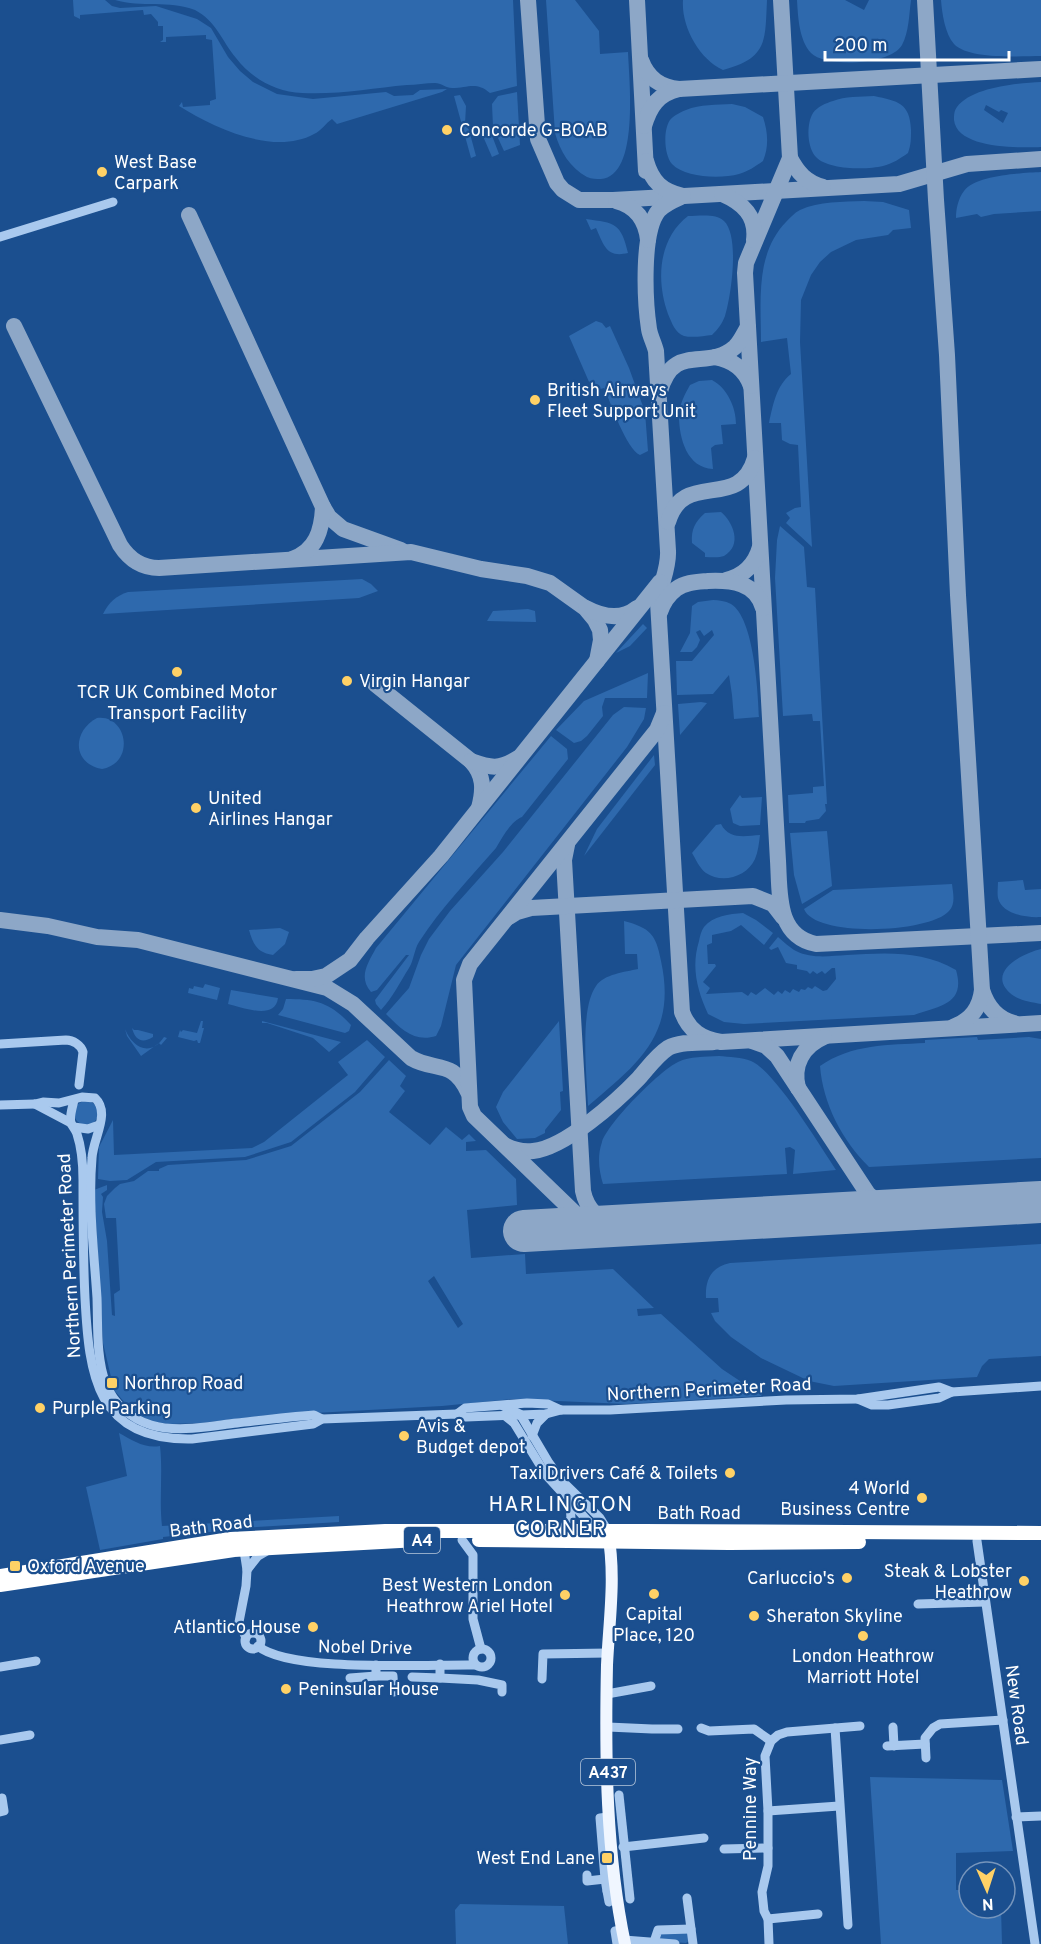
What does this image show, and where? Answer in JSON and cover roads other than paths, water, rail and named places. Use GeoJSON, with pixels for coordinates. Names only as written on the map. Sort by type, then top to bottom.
{"type":"FeatureCollection","features":[{"type":"Feature","properties":{"kind":"highway","name":"Bath Road"},"geometry":{"type":"LineString","coordinates":[[0,1586],[244,1548],[385,1531],[560,1531],[629,1541],[729,1543],[1041,1542]]}},
{"type":"Feature","properties":{"kind":"highway","name":"Bath Road"},"geometry":{"type":"LineString","coordinates":[[0,1576],[230,1539],[244,1548],[365,1542],[604,1536],[1041,1533]]}},
{"type":"Feature","properties":{"kind":"main road","name":"A437"},"geometry":{"type":"LineString","coordinates":[[604,1536],[611,1562],[613,1590],[610,1603],[608,1653],[608,1727],[615,1800],[608,1817],[614,1883],[627,1941]]}},
{"type":"Feature","properties":{"kind":"main road","name":"A437"},"geometry":{"type":"LineString","coordinates":[[604,1536],[605,1593],[610,1603]]}},
{"type":"Feature","properties":{"kind":"main road"},"geometry":{"type":"LineString","coordinates":[[611,1562],[629,1541]]}},
{"type":"Feature","properties":{"kind":"street"},"geometry":{"type":"LineString","coordinates":[[0,237],[113,202]]}},
{"type":"Feature","properties":{"kind":"street"},"geometry":{"type":"LineString","coordinates":[[0,1044],[74,1041],[83,1052],[79,1085]]}},
{"type":"Feature","properties":{"kind":"street"},"geometry":{"type":"LineString","coordinates":[[0,1105],[35,1104],[43,1101],[59,1103],[87,1097],[98,1101],[103,1114],[99,1125],[88,1129],[72,1125],[35,1104]]}},
{"type":"Feature","properties":{"kind":"street"},"geometry":{"type":"LineString","coordinates":[[72,1125],[75,1100]]}},
{"type":"Feature","properties":{"kind":"street","name":"Northern Perimeter Road"},"geometry":{"type":"LineString","coordinates":[[72,1125],[82,1162],[84,1270],[89,1351],[94,1378],[100,1393],[111,1409],[124,1421],[140,1430],[174,1439],[248,1433],[313,1424],[322,1419],[457,1413],[465,1408],[503,1410],[527,1403],[548,1404],[561,1410]]}},
{"type":"Feature","properties":{"kind":"street","name":"Northern Perimeter Road"},"geometry":{"type":"LineString","coordinates":[[99,1125],[92,1153],[92,1219],[101,1361],[104,1379],[123,1410],[136,1419],[167,1428],[192,1428],[314,1415],[322,1419]]}},
{"type":"Feature","properties":{"kind":"street","name":"Northern Perimeter Road"},"geometry":{"type":"LineString","coordinates":[[520,1414],[546,1414],[561,1410],[610,1410],[775,1401],[858,1399],[872,1405],[888,1405],[939,1398],[952,1392],[1041,1386]]}},
{"type":"Feature","properties":{"kind":"street"},"geometry":{"type":"LineString","coordinates":[[520,1434],[520,1414],[527,1403]]}},
{"type":"Feature","properties":{"kind":"street"},"geometry":{"type":"LineString","coordinates":[[503,1410],[520,1414],[562,1481],[600,1518],[604,1536]]}},
{"type":"Feature","properties":{"kind":"street"},"geometry":{"type":"LineString","coordinates":[[503,1410],[514,1423],[546,1475],[604,1536]]}},
{"type":"Feature","properties":{"kind":"street"},"geometry":{"type":"LineString","coordinates":[[532,1436],[537,1423],[546,1414]]}},
{"type":"Feature","properties":{"kind":"street"},"geometry":{"type":"LineString","coordinates":[[560,1531],[571,1519],[570,1502]]}},
{"type":"Feature","properties":{"kind":"street"},"geometry":{"type":"LineString","coordinates":[[462,1540],[473,1556],[474,1619],[481,1649]]}},
{"type":"Feature","properties":{"kind":"street"},"geometry":{"type":"LineString","coordinates":[[473,1556],[489,1540]]}},
{"type":"Feature","properties":{"kind":"street","name":"New Road"},"geometry":{"type":"LineString","coordinates":[[977,1541],[1035,1944]]}},
{"type":"Feature","properties":{"kind":"street"},"geometry":{"type":"LineString","coordinates":[[247,1570],[258,1556],[275,1547]]}},
{"type":"Feature","properties":{"kind":"street"},"geometry":{"type":"LineString","coordinates":[[244,1548],[247,1570]]}},
{"type":"Feature","properties":{"kind":"street","name":"Nobel Drive"},"geometry":{"type":"LineString","coordinates":[[247,1570],[239,1622],[246,1638],[249,1634],[256,1634],[260,1640],[258,1646],[274,1654],[321,1664],[475,1665]]}},
{"type":"Feature","properties":{"kind":"street"},"geometry":{"type":"LineString","coordinates":[[918,1604],[948,1607],[985,1602]]}},
{"type":"Feature","properties":{"kind":"street"},"geometry":{"type":"LineString","coordinates":[[481,1649],[489,1652],[490,1662],[484,1667],[475,1665],[473,1659],[474,1653],[481,1649]]}},
{"type":"Feature","properties":{"kind":"street"},"geometry":{"type":"LineString","coordinates":[[542,1679],[543,1654],[608,1653]]}},
{"type":"Feature","properties":{"kind":"street"},"geometry":{"type":"LineString","coordinates":[[0,1667],[36,1661]]}},
{"type":"Feature","properties":{"kind":"street"},"geometry":{"type":"LineString","coordinates":[[440,1664],[440,1677]]}},
{"type":"Feature","properties":{"kind":"street"},"geometry":{"type":"LineString","coordinates":[[376,1665],[376,1676]]}},
{"type":"Feature","properties":{"kind":"street"},"geometry":{"type":"LineString","coordinates":[[412,1677],[478,1680],[502,1688],[502,1673]]}},
{"type":"Feature","properties":{"kind":"street"},"geometry":{"type":"LineString","coordinates":[[350,1678],[393,1677],[394,1692]]}},
{"type":"Feature","properties":{"kind":"street"},"geometry":{"type":"LineString","coordinates":[[608,1694],[651,1686]]}},
{"type":"Feature","properties":{"kind":"street"},"geometry":{"type":"LineString","coordinates":[[926,1758],[925,1738],[933,1728],[940,1724],[1003,1720]]}},
{"type":"Feature","properties":{"kind":"street","name":"Pennine Way"},"geometry":{"type":"LineString","coordinates":[[769,1944],[768,1919],[764,1911],[762,1892],[768,1866],[768,1811],[764,1761],[771,1741],[787,1732],[860,1726]]}},
{"type":"Feature","properties":{"kind":"street"},"geometry":{"type":"LineString","coordinates":[[608,1727],[652,1730],[678,1728]]}},
{"type":"Feature","properties":{"kind":"street"},"geometry":{"type":"LineString","coordinates":[[893,1727],[890,1746],[925,1744]]}},
{"type":"Feature","properties":{"kind":"street"},"geometry":{"type":"LineString","coordinates":[[701,1728],[709,1731],[754,1729],[771,1741]]}},
{"type":"Feature","properties":{"kind":"street"},"geometry":{"type":"LineString","coordinates":[[835,1728],[848,1925]]}},
{"type":"Feature","properties":{"kind":"street"},"geometry":{"type":"LineString","coordinates":[[0,1740],[30,1735]]}},
{"type":"Feature","properties":{"kind":"street"},"geometry":{"type":"LineString","coordinates":[[2,1798],[3,1813]]}},
{"type":"Feature","properties":{"kind":"street"},"geometry":{"type":"LineString","coordinates":[[609,1902],[623,1847],[615,1800]]}},
{"type":"Feature","properties":{"kind":"street"},"geometry":{"type":"LineString","coordinates":[[768,1811],[839,1806]]}},
{"type":"Feature","properties":{"kind":"street"},"geometry":{"type":"LineString","coordinates":[[1016,1817],[1041,1816]]}},
{"type":"Feature","properties":{"kind":"street"},"geometry":{"type":"LineString","coordinates":[[623,1847],[704,1838]]}},
{"type":"Feature","properties":{"kind":"street"},"geometry":{"type":"LineString","coordinates":[[724,1849],[768,1848]]}},
{"type":"Feature","properties":{"kind":"street"},"geometry":{"type":"LineString","coordinates":[[587,1875],[587,1881],[614,1883],[630,1899]]}},
{"type":"Feature","properties":{"kind":"street"},"geometry":{"type":"LineString","coordinates":[[687,1898],[693,1944]]}},
{"type":"Feature","properties":{"kind":"street"},"geometry":{"type":"LineString","coordinates":[[1030,1905],[1041,1904]]}},
{"type":"Feature","properties":{"kind":"street"},"geometry":{"type":"LineString","coordinates":[[768,1919],[818,1914]]}},
{"type":"Feature","properties":{"kind":"street"},"geometry":{"type":"LineString","coordinates":[[654,1942],[658,1930],[691,1929]]}},
{"type":"Feature","properties":{"kind":"street"},"geometry":{"type":"LineString","coordinates":[[627,1941],[675,1944]]}},
{"type":"Feature","properties":{"kind":"place","name":"Concorde G-BOAB"},"geometry":{"type":"Point","coordinates":[447,130]}},
{"type":"Feature","properties":{"kind":"place","name":"West Base Carpark"},"geometry":{"type":"Point","coordinates":[102,172]}},
{"type":"Feature","properties":{"kind":"place","name":"British Airways Fleet Support Unit"},"geometry":{"type":"Point","coordinates":[535,400]}},
{"type":"Feature","properties":{"kind":"place","name":"TCR UK Combined Motor Transport Facility"},"geometry":{"type":"Point","coordinates":[177,672]}},
{"type":"Feature","properties":{"kind":"place","name":"Virgin Hangar"},"geometry":{"type":"Point","coordinates":[347,681]}},
{"type":"Feature","properties":{"kind":"place","name":"United Airlines Hangar"},"geometry":{"type":"Point","coordinates":[196,808]}},
{"type":"Feature","properties":{"kind":"place","name":"Northrop Road"},"geometry":{"type":"Point","coordinates":[112,1383]}},
{"type":"Feature","properties":{"kind":"place","name":"Purple Parking"},"geometry":{"type":"Point","coordinates":[40,1408]}},
{"type":"Feature","properties":{"kind":"place","name":"Avis & Budget depot"},"geometry":{"type":"Point","coordinates":[404,1436]}},
{"type":"Feature","properties":{"kind":"place","name":"Taxi Drivers Café & Toilets"},"geometry":{"type":"Point","coordinates":[730,1473]}},
{"type":"Feature","properties":{"kind":"place","name":"4 World Business Centre"},"geometry":{"type":"Point","coordinates":[922,1498]}},
{"type":"Feature","properties":{"kind":"place","name":"Oxford Avenue"},"geometry":{"type":"Point","coordinates":[15,1566]}},
{"type":"Feature","properties":{"kind":"place","name":"Carluccio's"},"geometry":{"type":"Point","coordinates":[847,1578]}},
{"type":"Feature","properties":{"kind":"place","name":"Steak & Lobster Heathrow"},"geometry":{"type":"Point","coordinates":[1024,1581]}},
{"type":"Feature","properties":{"kind":"place","name":"Capital Place, 120"},"geometry":{"type":"Point","coordinates":[654,1594]}},
{"type":"Feature","properties":{"kind":"place","name":"Best Western London Heathrow Ariel Hotel"},"geometry":{"type":"Point","coordinates":[565,1595]}},
{"type":"Feature","properties":{"kind":"place","name":"Sheraton Skyline"},"geometry":{"type":"Point","coordinates":[754,1616]}},
{"type":"Feature","properties":{"kind":"place","name":"Atlantico House"},"geometry":{"type":"Point","coordinates":[313,1627]}},
{"type":"Feature","properties":{"kind":"place","name":"London Heathrow Marriott Hotel"},"geometry":{"type":"Point","coordinates":[863,1636]}},
{"type":"Feature","properties":{"kind":"place","name":"Peninsular House"},"geometry":{"type":"Point","coordinates":[286,1689]}},
{"type":"Feature","properties":{"kind":"place","name":"West End Lane"},"geometry":{"type":"Point","coordinates":[607,1858]}},
{"type":"Feature","properties":{"kind":"district","name":"HARLINGTON CORNER"},"geometry":{"type":"Point","coordinates":[561,1516]}}]}
